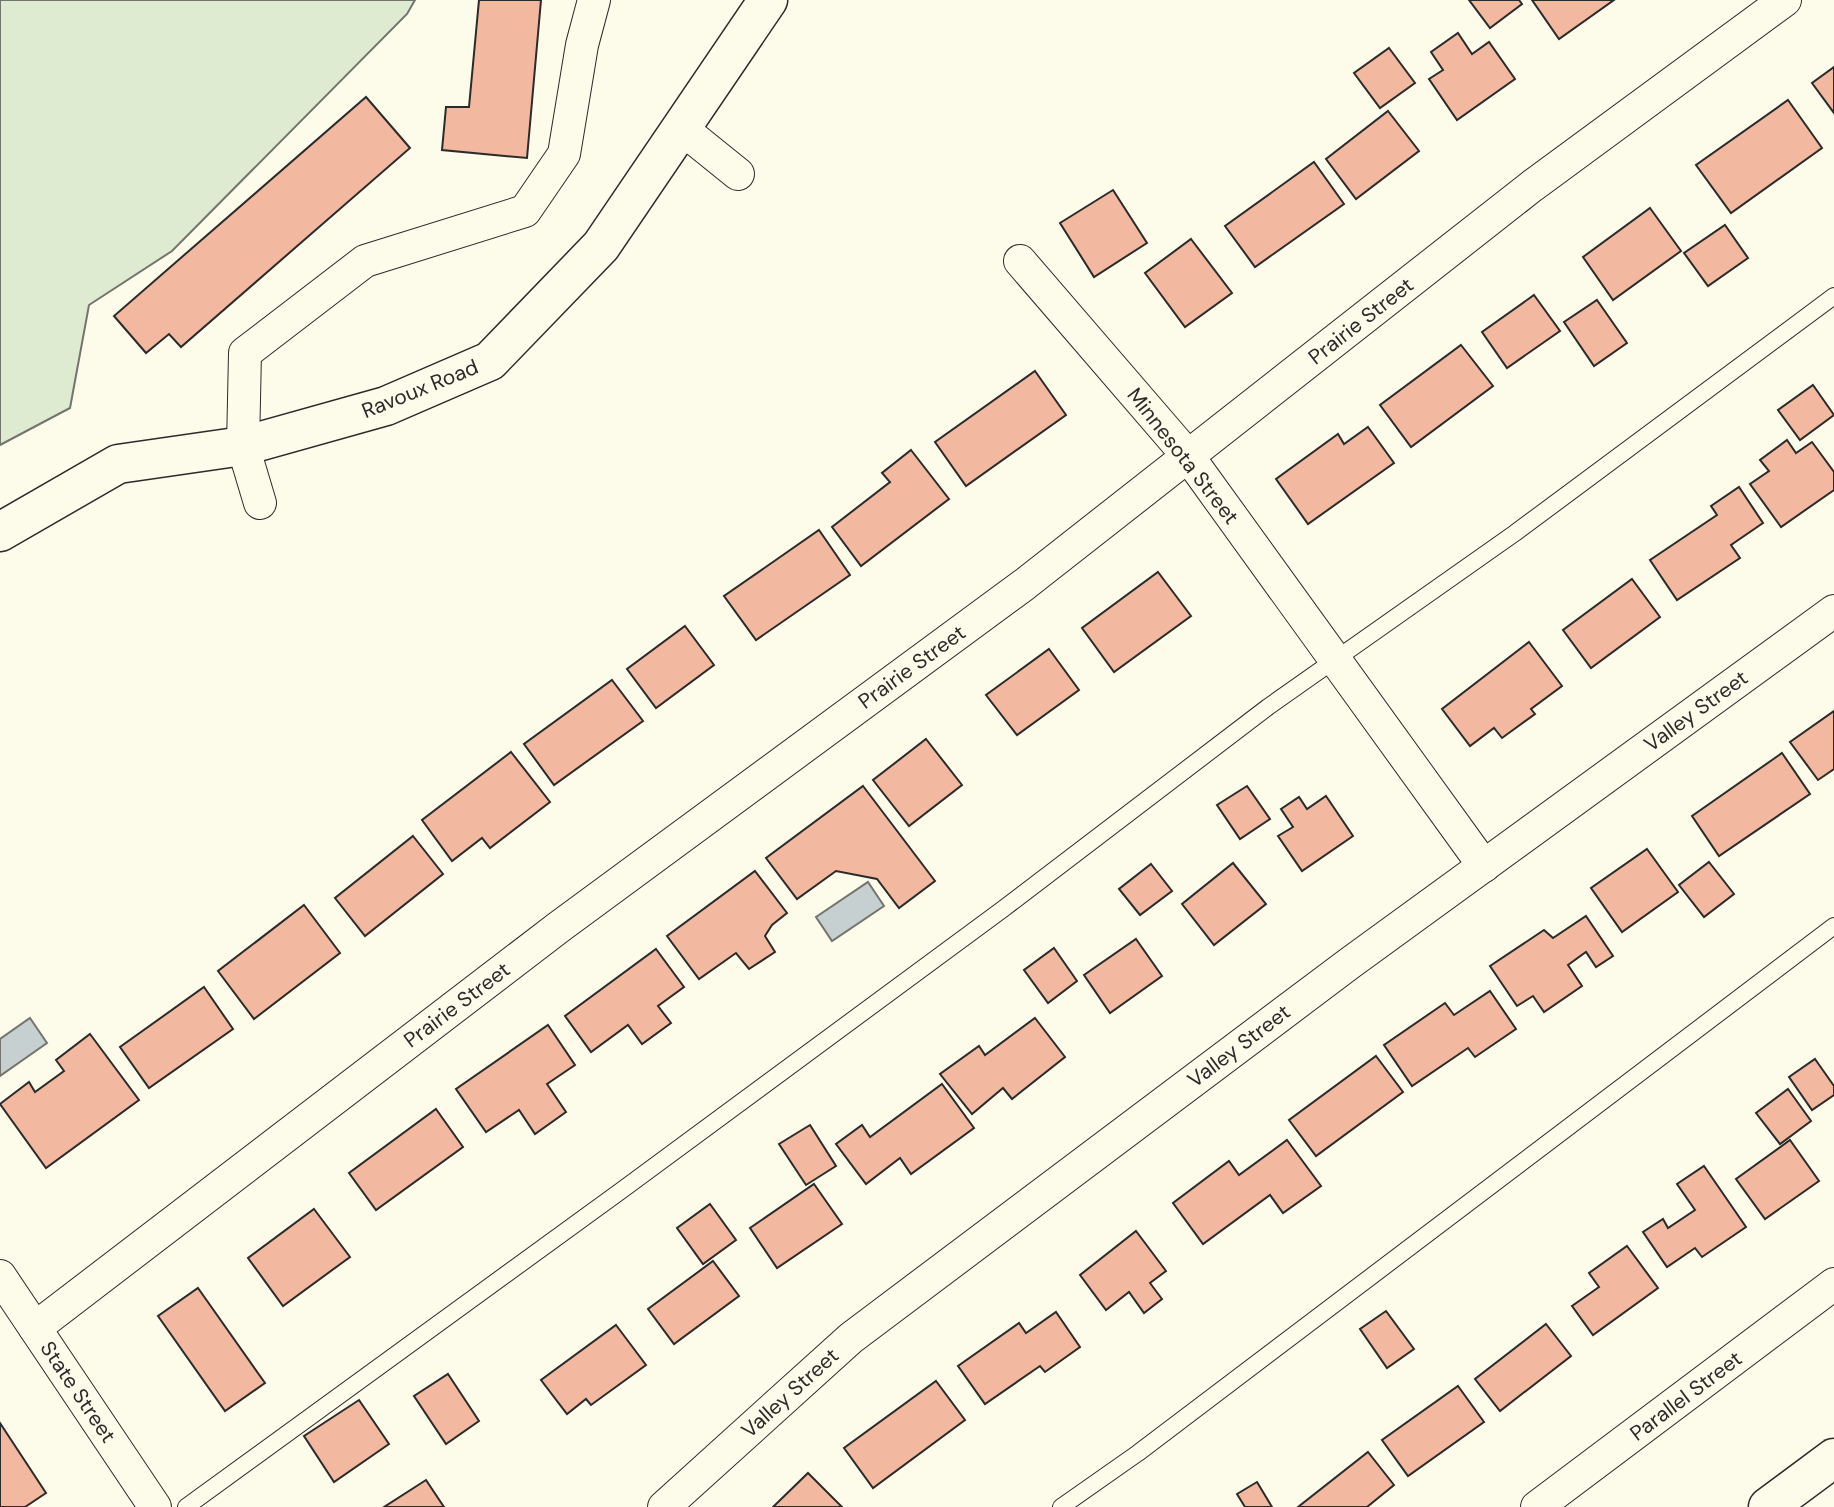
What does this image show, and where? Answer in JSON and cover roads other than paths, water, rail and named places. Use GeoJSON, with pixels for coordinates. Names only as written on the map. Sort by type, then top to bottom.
{"type":"FeatureCollection","features":[{"type":"Feature","properties":{"kind":"street"},"geometry":{"type":"LineString","coordinates":[[260,503],[243,446],[245,353],[365,261],[525,211],[564,154],[582,44],[594,0]]}},
{"type":"Feature","properties":{"kind":"street","name":"Ravoux Road"},"geometry":{"type":"LineString","coordinates":[[0,532],[118,464],[243,446],[386,406],[490,361],[601,246],[768,0]]}},
{"type":"Feature","properties":{"kind":"street","name":"Prairie Street"},"geometry":{"type":"LineString","coordinates":[[35,1328],[548,935],[1025,584],[1532,186],[1785,0]]}},
{"type":"Feature","properties":{"kind":"street"},"geometry":{"type":"LineString","coordinates":[[681,128],[738,174]]}},
{"type":"Feature","properties":{"kind":"street","name":"Minnesota Street"},"geometry":{"type":"LineString","coordinates":[[1020,261],[1188,456],[1484,866]]}},
{"type":"Feature","properties":{"kind":"street","name":"Valley Street"},"geometry":{"type":"LineString","coordinates":[[664,1507],[852,1338],[1339,971],[1834,611]]}},
{"type":"Feature","properties":{"kind":"street","name":"State Street"},"geometry":{"type":"LineString","coordinates":[[0,1276],[155,1507]]}},
{"type":"Feature","properties":{"kind":"street","name":"Parallel Street"},"geometry":{"type":"LineString","coordinates":[[1537,1507],[1834,1284]]}},
{"type":"Feature","properties":{"kind":"street"},"geometry":{"type":"LineString","coordinates":[[1768,1507],[1834,1458]]}},
{"type":"Feature","properties":{"kind":"lane"},"geometry":{"type":"LineString","coordinates":[[186,1507],[645,1174],[1003,909],[1268,707],[1515,533],[1834,296]]}},
{"type":"Feature","properties":{"kind":"lane"},"geometry":{"type":"LineString","coordinates":[[1061,1507],[1160,1437],[1834,926]]}}]}
